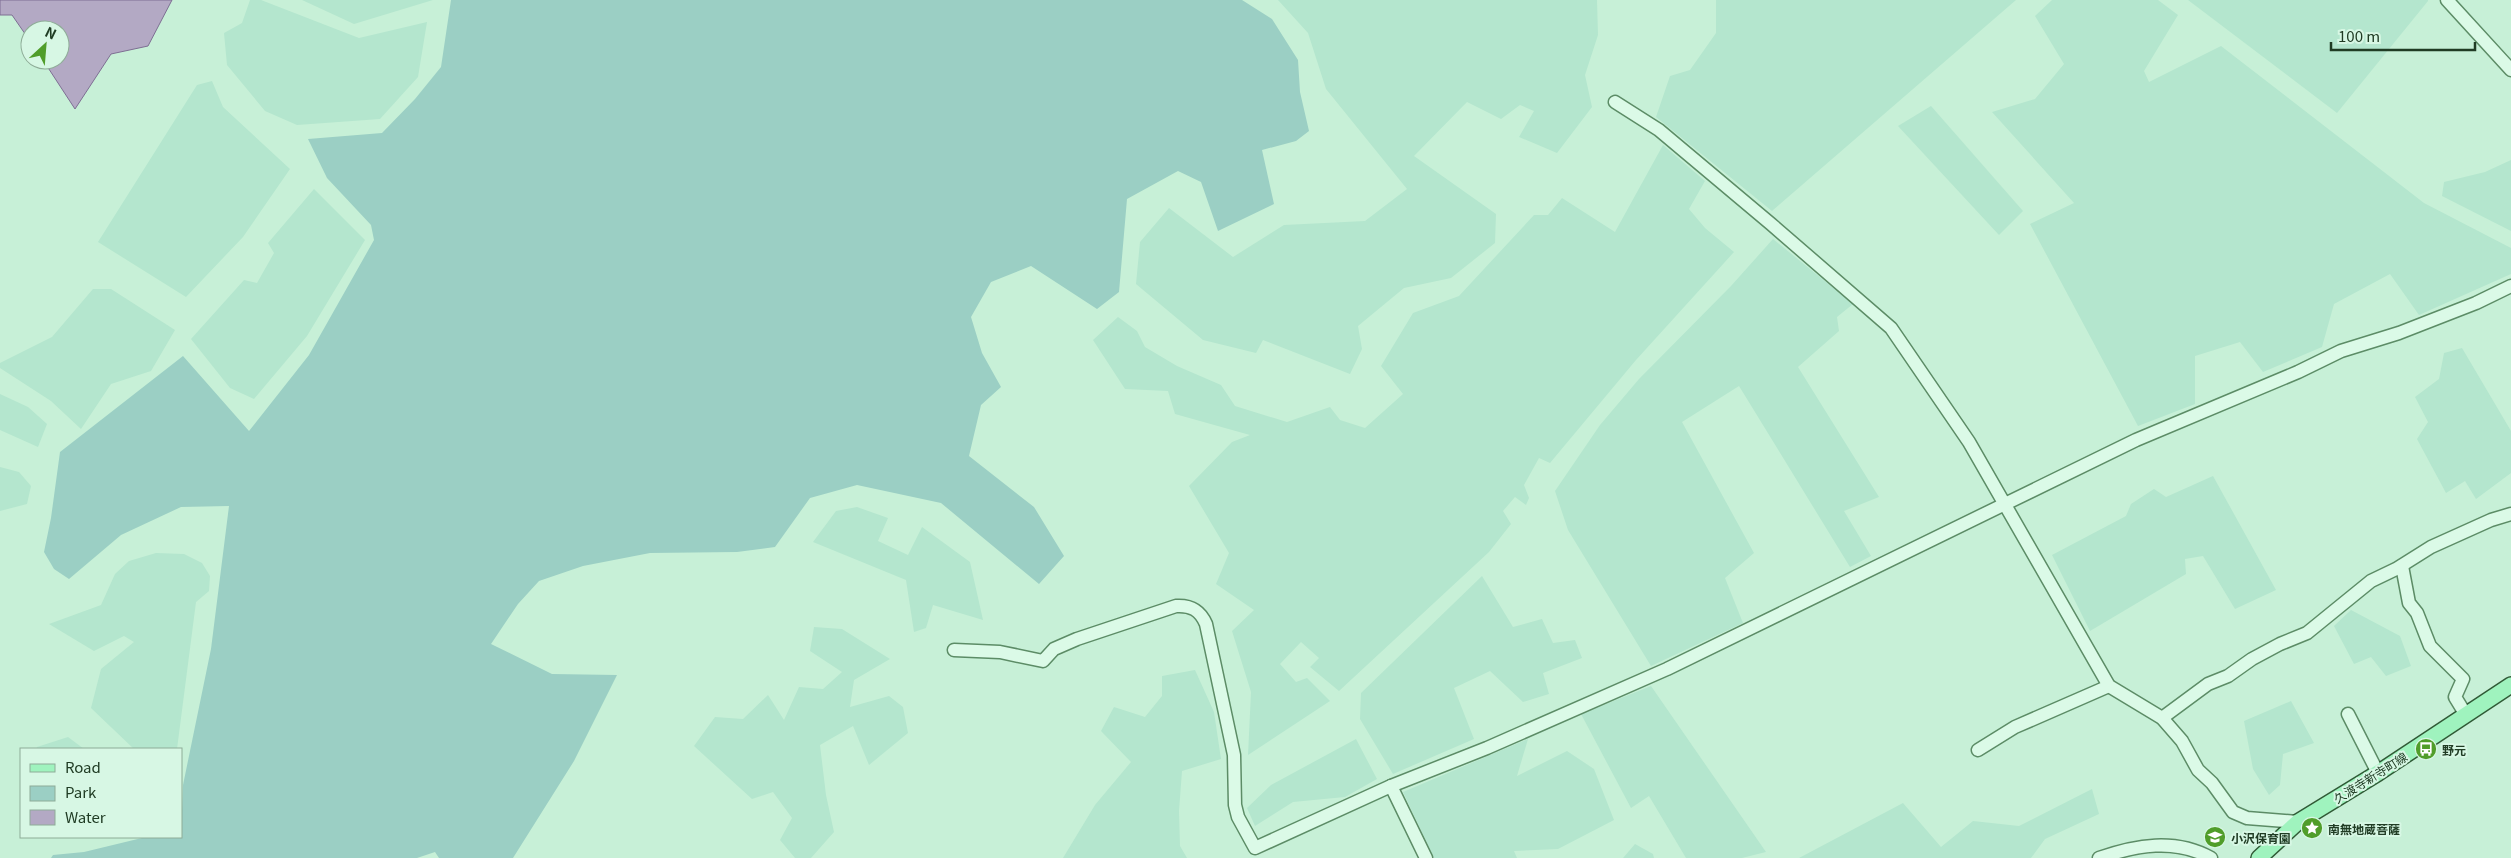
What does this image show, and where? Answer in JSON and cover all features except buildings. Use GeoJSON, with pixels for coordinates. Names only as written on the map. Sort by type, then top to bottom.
{"type":"FeatureCollection","features":[{"type":"Feature","properties":{"kind":"main road","name":"久渡寺新寺町線"},"geometry":{"type":"LineString","coordinates":[[2258,858],[2298,822],[2378,773],[2511,685]]}},
{"type":"Feature","properties":{"kind":"street"},"geometry":{"type":"LineString","coordinates":[[2447,0],[2511,70]]}},
{"type":"Feature","properties":{"kind":"street"},"geometry":{"type":"LineString","coordinates":[[1615,102],[1659,130],[1891,328],[1969,442],[2109,686],[2162,718],[2182,741],[2198,770],[2212,783],[2232,812],[2247,818],[2298,822]]}},
{"type":"Feature","properties":{"kind":"street"},"geometry":{"type":"LineString","coordinates":[[954,650],[1000,652],[1043,661],[1054,649],[1077,639],[1176,606],[1195,609],[1202,616],[1206,624],[1234,755],[1235,805],[1238,817],[1255,848],[1391,786],[1488,748],[1667,669],[2136,440],[2298,372],[2341,351],[2399,333],[2511,286]]}},
{"type":"Feature","properties":{"kind":"street"},"geometry":{"type":"LineString","coordinates":[[2162,718],[2208,684],[2228,676],[2252,659],[2280,644],[2307,633],[2371,582],[2402,566],[2431,547],[2491,520],[2511,514]]}},
{"type":"Feature","properties":{"kind":"street"},"geometry":{"type":"LineString","coordinates":[[2402,566],[2409,603],[2418,613],[2430,646],[2463,679],[2455,697],[2466,715]]}},
{"type":"Feature","properties":{"kind":"street"},"geometry":{"type":"LineString","coordinates":[[1978,750],[2015,727],[2109,686]]}},
{"type":"Feature","properties":{"kind":"street"},"geometry":{"type":"LineString","coordinates":[[2348,714],[2378,773]]}},
{"type":"Feature","properties":{"kind":"street"},"geometry":{"type":"LineString","coordinates":[[1391,786],[1426,858]]}},
{"type":"Feature","properties":{"kind":"street"},"geometry":{"type":"LineString","coordinates":[[2099,858],[2144,846],[2166,844],[2195,849],[2211,858]]}},
{"type":"Feature","properties":{"kind":"green space"},"geometry":{"type":"Polygon","coordinates":[[[250,0],[261,0],[359,38],[427,22],[418,77],[380,119],[297,125],[265,111],[227,65],[224,33],[242,23],[250,0]]]}},
{"type":"Feature","properties":{"kind":"green space"},"geometry":{"type":"Polygon","coordinates":[[[302,0],[433,0],[354,24],[302,0]]]}},
{"type":"Feature","properties":{"kind":"green space"},"geometry":{"type":"Polygon","coordinates":[[[451,0],[1242,0],[1272,19],[1298,60],[1300,92],[1309,131],[1296,141],[1262,150],[1274,204],[1218,231],[1201,182],[1178,171],[1127,199],[1119,292],[1097,309],[1031,266],[991,282],[971,317],[982,353],[1001,387],[981,405],[969,456],[1034,507],[1064,556],[1039,584],[941,503],[857,485],[810,498],[775,547],[737,552],[650,553],[583,566],[539,581],[518,604],[491,644],[552,674],[617,675],[574,761],[513,858],[439,858],[435,852],[417,858],[51,858],[53,855],[84,852],[142,838],[182,838],[183,785],[211,649],[229,506],[181,507],[121,535],[69,579],[54,569],[44,552],[51,518],[60,452],[183,356],[249,431],[309,355],[374,240],[371,225],[327,178],[308,139],[382,133],[415,99],[441,67],[451,0]]]}},
{"type":"Feature","properties":{"kind":"green space"},"geometry":{"type":"Polygon","coordinates":[[[1278,0],[1597,0],[1598,35],[1585,75],[1592,107],[1557,153],[1519,137],[1534,111],[1520,105],[1501,119],[1467,102],[1414,156],[1496,214],[1495,243],[1451,278],[1404,288],[1358,326],[1362,349],[1350,374],[1263,340],[1256,353],[1203,340],[1136,284],[1140,242],[1169,208],[1233,257],[1284,225],[1365,221],[1407,189],[1326,89],[1308,33],[1278,0]]]}},
{"type":"Feature","properties":{"kind":"green space"},"geometry":{"type":"Polygon","coordinates":[[[1716,0],[2016,0],[1772,211],[1656,117],[1670,76],[1690,70],[1716,33],[1716,0]]]}},
{"type":"Feature","properties":{"kind":"green space"},"geometry":{"type":"Polygon","coordinates":[[[2052,0],[2158,0],[2178,15],[2144,71],[2149,82],[2221,46],[2424,203],[2511,248],[2511,274],[2419,315],[2390,274],[2334,304],[2322,347],[2263,372],[2240,342],[2195,356],[2195,404],[2138,426],[2030,224],[2074,203],[1992,112],[2035,99],[2064,64],[2035,16],[2052,0]]]}},
{"type":"Feature","properties":{"kind":"green space"},"geometry":{"type":"Polygon","coordinates":[[[2188,0],[2428,0],[2428,1],[2337,113],[2188,0]]]}},
{"type":"Feature","properties":{"kind":"green space"},"geometry":{"type":"Polygon","coordinates":[[[212,81],[223,107],[290,169],[243,237],[186,297],[98,242],[197,85],[212,81]]]}},
{"type":"Feature","properties":{"kind":"green space"},"geometry":{"type":"Polygon","coordinates":[[[1931,106],[2023,211],[1999,235],[1898,126],[1931,106]]]}},
{"type":"Feature","properties":{"kind":"green space"},"geometry":{"type":"Polygon","coordinates":[[[1663,145],[1705,181],[1689,209],[1705,228],[1734,252],[1636,360],[1550,463],[1539,458],[1524,485],[1529,498],[1526,505],[1515,497],[1503,511],[1511,524],[1489,552],[1339,691],[1310,667],[1319,658],[1301,642],[1280,664],[1296,682],[1307,678],[1330,701],[1248,755],[1251,692],[1232,631],[1254,610],[1216,584],[1229,553],[1189,486],[1232,442],[1250,435],[1175,414],[1168,391],[1125,389],[1093,340],[1118,317],[1137,331],[1145,347],[1177,366],[1221,385],[1235,406],[1287,422],[1330,407],[1340,420],[1365,428],[1403,394],[1381,366],[1413,313],[1459,296],[1534,215],[1548,215],[1562,198],[1615,232],[1663,145]]]}},
{"type":"Feature","properties":{"kind":"green space"},"geometry":{"type":"Polygon","coordinates":[[[2511,160],[2511,231],[2442,196],[2444,182],[2485,172],[2511,160]]]}},
{"type":"Feature","properties":{"kind":"green space"},"geometry":{"type":"Polygon","coordinates":[[[314,189],[365,240],[307,336],[254,399],[230,388],[191,339],[244,280],[257,283],[274,253],[268,243],[314,189]]]}},
{"type":"Feature","properties":{"kind":"green space"},"geometry":{"type":"Polygon","coordinates":[[[1773,239],[1853,304],[1837,317],[1839,331],[1798,367],[1879,497],[1844,511],[1871,556],[1850,567],[1739,386],[1682,422],[1754,553],[1725,578],[1743,623],[1651,666],[1568,530],[1555,491],[1600,425],[1639,379],[1731,286],[1773,239]]]}},
{"type":"Feature","properties":{"kind":"green space"},"geometry":{"type":"Polygon","coordinates":[[[93,289],[111,289],[175,330],[151,371],[111,384],[81,429],[51,401],[0,368],[0,363],[52,337],[93,289]]]}},
{"type":"Feature","properties":{"kind":"green space"},"geometry":{"type":"Polygon","coordinates":[[[2462,348],[2511,431],[2511,473],[2476,499],[2465,481],[2446,493],[2417,439],[2428,422],[2415,397],[2439,379],[2444,353],[2462,348]]]}},
{"type":"Feature","properties":{"kind":"green space"},"geometry":{"type":"Polygon","coordinates":[[[0,394],[28,407],[47,424],[38,447],[0,430],[0,394]]]}},
{"type":"Feature","properties":{"kind":"green space"},"geometry":{"type":"Polygon","coordinates":[[[0,467],[19,472],[31,486],[27,504],[0,511],[0,467]]]}},
{"type":"Feature","properties":{"kind":"green space"},"geometry":{"type":"Polygon","coordinates":[[[2213,476],[2276,590],[2235,609],[2203,556],[2185,559],[2186,574],[2090,631],[2052,555],[2126,516],[2131,504],[2154,489],[2166,497],[2213,476]]]}},
{"type":"Feature","properties":{"kind":"green space"},"geometry":{"type":"Polygon","coordinates":[[[857,507],[888,518],[878,541],[908,555],[922,527],[970,562],[983,620],[933,605],[926,628],[914,632],[906,580],[813,542],[836,511],[857,507]]]}},
{"type":"Feature","properties":{"kind":"green space"},"geometry":{"type":"Polygon","coordinates":[[[156,553],[184,554],[202,563],[210,576],[209,591],[196,602],[177,748],[133,748],[91,708],[101,669],[134,642],[124,636],[94,651],[49,624],[101,605],[115,574],[129,561],[156,553]]]}},
{"type":"Feature","properties":{"kind":"green space"},"geometry":{"type":"Polygon","coordinates":[[[1482,576],[1513,627],[1542,619],[1553,643],[1575,640],[1582,658],[1543,673],[1549,694],[1523,702],[1490,671],[1454,688],[1474,739],[1393,774],[1360,719],[1361,693],[1482,576]]]}},
{"type":"Feature","properties":{"kind":"green space"},"geometry":{"type":"Polygon","coordinates":[[[2351,610],[2400,636],[2411,666],[2386,676],[2371,657],[2354,664],[2334,626],[2351,610]]]}},
{"type":"Feature","properties":{"kind":"green space"},"geometry":{"type":"Polygon","coordinates":[[[814,627],[842,629],[890,659],[854,680],[850,707],[889,696],[903,707],[908,733],[869,765],[853,726],[820,745],[826,795],[834,832],[811,858],[795,858],[780,840],[792,818],[773,792],[752,799],[694,746],[715,717],[743,719],[768,695],[784,720],[799,687],[823,689],[842,672],[810,651],[814,627]]]}},
{"type":"Feature","properties":{"kind":"green space"},"geometry":{"type":"Polygon","coordinates":[[[1195,670],[1214,712],[1221,759],[1182,771],[1179,811],[1180,846],[1187,858],[1063,858],[1095,805],[1131,762],[1101,731],[1114,707],[1145,717],[1162,696],[1162,676],[1195,670]]]}},
{"type":"Feature","properties":{"kind":"green space"},"geometry":{"type":"Polygon","coordinates":[[[1651,686],[1766,852],[1742,858],[1686,858],[1649,796],[1631,808],[1581,714],[1651,686]]]}},
{"type":"Feature","properties":{"kind":"green space"},"geometry":{"type":"Polygon","coordinates":[[[2291,701],[2314,743],[2283,754],[2280,785],[2269,795],[2253,769],[2244,721],[2291,701]]]}},
{"type":"Feature","properties":{"kind":"green space"},"geometry":{"type":"Polygon","coordinates":[[[68,737],[83,748],[36,748],[68,737]]]}},
{"type":"Feature","properties":{"kind":"green space"},"geometry":{"type":"Polygon","coordinates":[[[1356,739],[1377,779],[1345,797],[1293,802],[1255,826],[1247,808],[1271,785],[1356,739]]]}},
{"type":"Feature","properties":{"kind":"green space"},"geometry":{"type":"Polygon","coordinates":[[[1528,739],[1517,776],[1567,751],[1594,769],[1614,820],[1558,849],[1514,851],[1517,858],[1434,858],[1403,792],[1528,739]]]}},
{"type":"Feature","properties":{"kind":"green space"},"geometry":{"type":"Polygon","coordinates":[[[2092,789],[2099,814],[2045,839],[2031,858],[1799,858],[1903,803],[1941,847],[1973,821],[2019,826],[2092,789]]]}},
{"type":"Feature","properties":{"kind":"green space"},"geometry":{"type":"Polygon","coordinates":[[[1635,844],[1653,854],[1654,858],[1623,858],[1635,844]]]}},
{"type":"Feature","properties":{"kind":"water"},"geometry":{"type":"Polygon","coordinates":[[[0,0],[172,0],[148,46],[111,54],[75,109],[50,70],[70,70],[70,20],[20,20],[20,27],[12,15],[0,15],[0,0]]]}},
{"type":"Feature","properties":{"kind":"place","name":"野元"},"geometry":{"type":"Point","coordinates":[2426,749]}},
{"type":"Feature","properties":{"kind":"place","name":"南無地蔵菩薩"},"geometry":{"type":"Point","coordinates":[2312,828]}},
{"type":"Feature","properties":{"kind":"place","name":"小沢保育園"},"geometry":{"type":"Point","coordinates":[2215,837]}}]}
